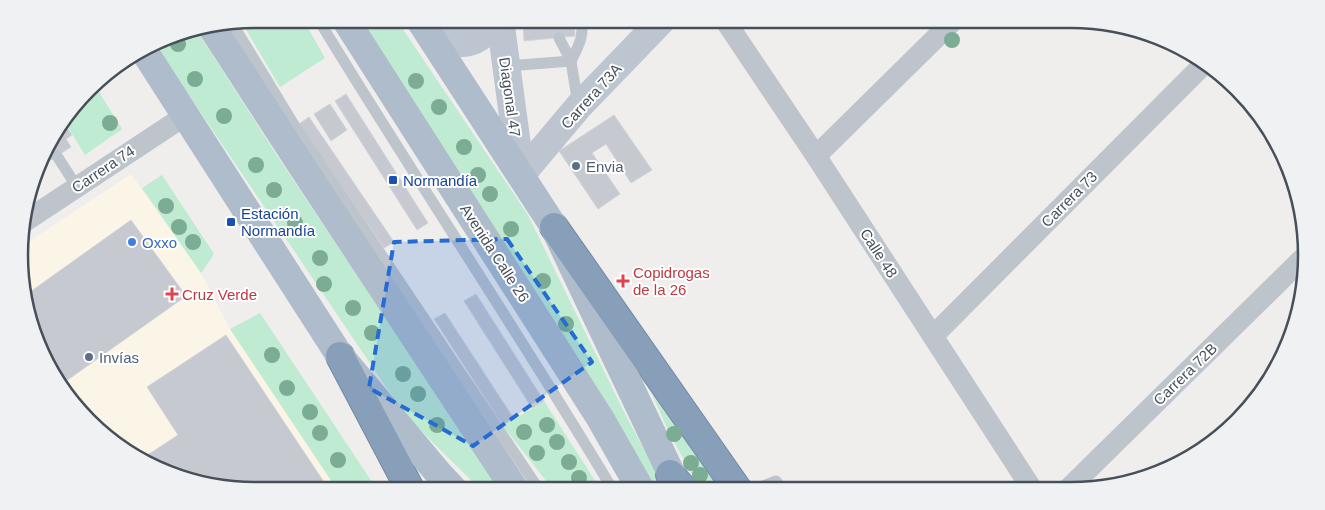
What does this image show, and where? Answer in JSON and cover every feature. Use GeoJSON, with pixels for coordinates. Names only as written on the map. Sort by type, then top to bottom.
{"type":"FeatureCollection","features":[{"type":"Feature","properties":{"kind":"highway"},"geometry":{"type":"LineString","coordinates":[[554,227],[732,482]]}},
{"type":"Feature","properties":{"kind":"highway"},"geometry":{"type":"LineString","coordinates":[[340,356],[407,482]]}},
{"type":"Feature","properties":{"kind":"main road","name":"Avenida Calle 26"},"geometry":{"type":"LineString","coordinates":[[350,28],[594,410],[636,482]]}},
{"type":"Feature","properties":{"kind":"main road"},"geometry":{"type":"LineString","coordinates":[[426,28],[554,227],[677,482]]}},
{"type":"Feature","properties":{"kind":"main road"},"geometry":{"type":"LineString","coordinates":[[214,31],[510,482]]}},
{"type":"Feature","properties":{"kind":"main road"},"geometry":{"type":"LineString","coordinates":[[147,55],[340,356],[447,482]]}},
{"type":"Feature","properties":{"kind":"street","name":"Diagonal 47"},"geometry":{"type":"LineString","coordinates":[[427,28],[448,42],[460,43],[483,37],[492,28]]}},
{"type":"Feature","properties":{"kind":"street","name":"Diagonal 47"},"geometry":{"type":"LineString","coordinates":[[500,28],[521,175]]}},
{"type":"Feature","properties":{"kind":"street","name":"Carrera 73A"},"geometry":{"type":"LineString","coordinates":[[521,175],[579,106],[654,28]]}},
{"type":"Feature","properties":{"kind":"street","name":"Calle 48"},"geometry":{"type":"LineString","coordinates":[[730,28],[816,156],[1027,482]]}},
{"type":"Feature","properties":{"kind":"street"},"geometry":{"type":"LineString","coordinates":[[816,156],[946,28]]}},
{"type":"Feature","properties":{"kind":"street","name":"Carrera 73"},"geometry":{"type":"LineString","coordinates":[[933,336],[1199,69]]}},
{"type":"Feature","properties":{"kind":"street","name":"Carrera 74"},"geometry":{"type":"LineString","coordinates":[[31,218],[186,115]]}},
{"type":"Feature","properties":{"kind":"street","name":"Carrera 72B"},"geometry":{"type":"LineString","coordinates":[[1075,482],[1297,263]]}},
{"type":"Feature","properties":{"kind":"lane"},"geometry":{"type":"LineString","coordinates":[[235,28],[298,131],[535,482]]}},
{"type":"Feature","properties":{"kind":"lane"},"geometry":{"type":"LineString","coordinates":[[323,28],[558,397],[609,482]]}},
{"type":"Feature","properties":{"kind":"lane"},"geometry":{"type":"LineString","coordinates":[[571,61],[579,45],[582,28]]}},
{"type":"Feature","properties":{"kind":"lane"},"geometry":{"type":"LineString","coordinates":[[559,38],[571,61],[579,106]]}},
{"type":"Feature","properties":{"kind":"lane"},"geometry":{"type":"LineString","coordinates":[[507,70],[520,65],[571,61]]}},
{"type":"Feature","properties":{"kind":"lane"},"geometry":{"type":"LineString","coordinates":[[56,156],[77,187]]}},
{"type":"Feature","properties":{"kind":"highlighted area"},"geometry":{"type":"Polygon","coordinates":[[[507,239],[592,362],[473,446],[369,388],[394,242],[507,239]]]}},
{"type":"Feature","properties":{"kind":"shaded area"},"geometry":{"type":"Polygon","coordinates":[[[131,174],[201,273],[230,329],[332,482],[240,482],[196,475],[168,465],[141,452],[105,426],[84,405],[66,381],[45,342],[35,314],[29,285],[28,242],[131,174]]]}},
{"type":"Feature","properties":{"kind":"green space"},"geometry":{"type":"Polygon","coordinates":[[[245,28],[308,28],[325,58],[280,87],[245,28]]]}},
{"type":"Feature","properties":{"kind":"green space"},"geometry":{"type":"Polygon","coordinates":[[[366,28],[402,28],[528,215],[626,416],[662,482],[648,482],[366,28]]]}},
{"type":"Feature","properties":{"kind":"green space"},"geometry":{"type":"Polygon","coordinates":[[[199,34],[276,154],[495,482],[473,482],[405,415],[158,49],[199,34]]]}},
{"type":"Feature","properties":{"kind":"green space"},"geometry":{"type":"Polygon","coordinates":[[[98,90],[122,129],[85,155],[68,127],[98,90]]]}},
{"type":"Feature","properties":{"kind":"green space"},"geometry":{"type":"Polygon","coordinates":[[[162,175],[214,254],[201,273],[142,188],[162,175]]]}},
{"type":"Feature","properties":{"kind":"green space"},"geometry":{"type":"Polygon","coordinates":[[[260,313],[372,482],[332,482],[230,329],[260,313]]]}},
{"type":"Feature","properties":{"kind":"green space"},"geometry":{"type":"Polygon","coordinates":[[[640,366],[720,482],[697,482],[669,433],[640,366]]]}},
{"type":"Feature","properties":{"kind":"green space"},"geometry":{"type":"Polygon","coordinates":[[[544,401],[596,482],[547,482],[503,426],[544,401]]]}},
{"type":"Feature","properties":{"kind":"building"},"geometry":{"type":"Polygon","coordinates":[[[523,28],[575,28],[575,36],[524,41],[523,28]]]}},
{"type":"Feature","properties":{"kind":"building","name":"Normandía"},"geometry":{"type":"Polygon","coordinates":[[[346,94],[428,223],[417,230],[335,101],[346,94]]]}},
{"type":"Feature","properties":{"kind":"building"},"geometry":{"type":"Polygon","coordinates":[[[330,104],[347,130],[331,141],[314,114],[330,104]]]}},
{"type":"Feature","properties":{"kind":"building"},"geometry":{"type":"Polygon","coordinates":[[[614,115],[652,170],[631,183],[606,144],[592,153],[620,194],[598,209],[559,151],[614,115]]]}},
{"type":"Feature","properties":{"kind":"building","name":"Normandía"},"geometry":{"type":"Polygon","coordinates":[[[309,117],[394,242],[384,248],[299,124],[309,117]]]}},
{"type":"Feature","properties":{"kind":"building"},"geometry":{"type":"Polygon","coordinates":[[[67,128],[72,135],[66,139],[71,147],[48,162],[67,128]]]}},
{"type":"Feature","properties":{"kind":"building"},"geometry":{"type":"Polygon","coordinates":[[[131,220],[186,296],[66,381],[45,342],[35,314],[30,292],[131,220]]]}},
{"type":"Feature","properties":{"kind":"building"},"geometry":{"type":"Polygon","coordinates":[[[476,294],[544,401],[532,408],[464,301],[476,294]]]}},
{"type":"Feature","properties":{"kind":"building"},"geometry":{"type":"Polygon","coordinates":[[[445,313],[514,419],[503,426],[434,319],[445,313]]]}},
{"type":"Feature","properties":{"kind":"building"},"geometry":{"type":"Polygon","coordinates":[[[226,335],[324,482],[225,481],[196,475],[154,459],[147,455],[178,435],[147,387],[226,335]]]}},
{"type":"Feature","properties":{"kind":"place","name":"Envia"},"geometry":{"type":"Point","coordinates":[576,166]}},
{"type":"Feature","properties":{"kind":"place","name":"Normandía"},"geometry":{"type":"Point","coordinates":[393,180]}},
{"type":"Feature","properties":{"kind":"place","name":"Estación Normandía"},"geometry":{"type":"Point","coordinates":[231,222]}},
{"type":"Feature","properties":{"kind":"place","name":"Oxxo"},"geometry":{"type":"Point","coordinates":[132,242]}},
{"type":"Feature","properties":{"kind":"place","name":"Copidrogas de la 26"},"geometry":{"type":"Point","coordinates":[623,281]}},
{"type":"Feature","properties":{"kind":"place","name":"Cruz Verde"},"geometry":{"type":"Point","coordinates":[172,294]}},
{"type":"Feature","properties":{"kind":"place","name":"Invías"},"geometry":{"type":"Point","coordinates":[89,357]}}]}
